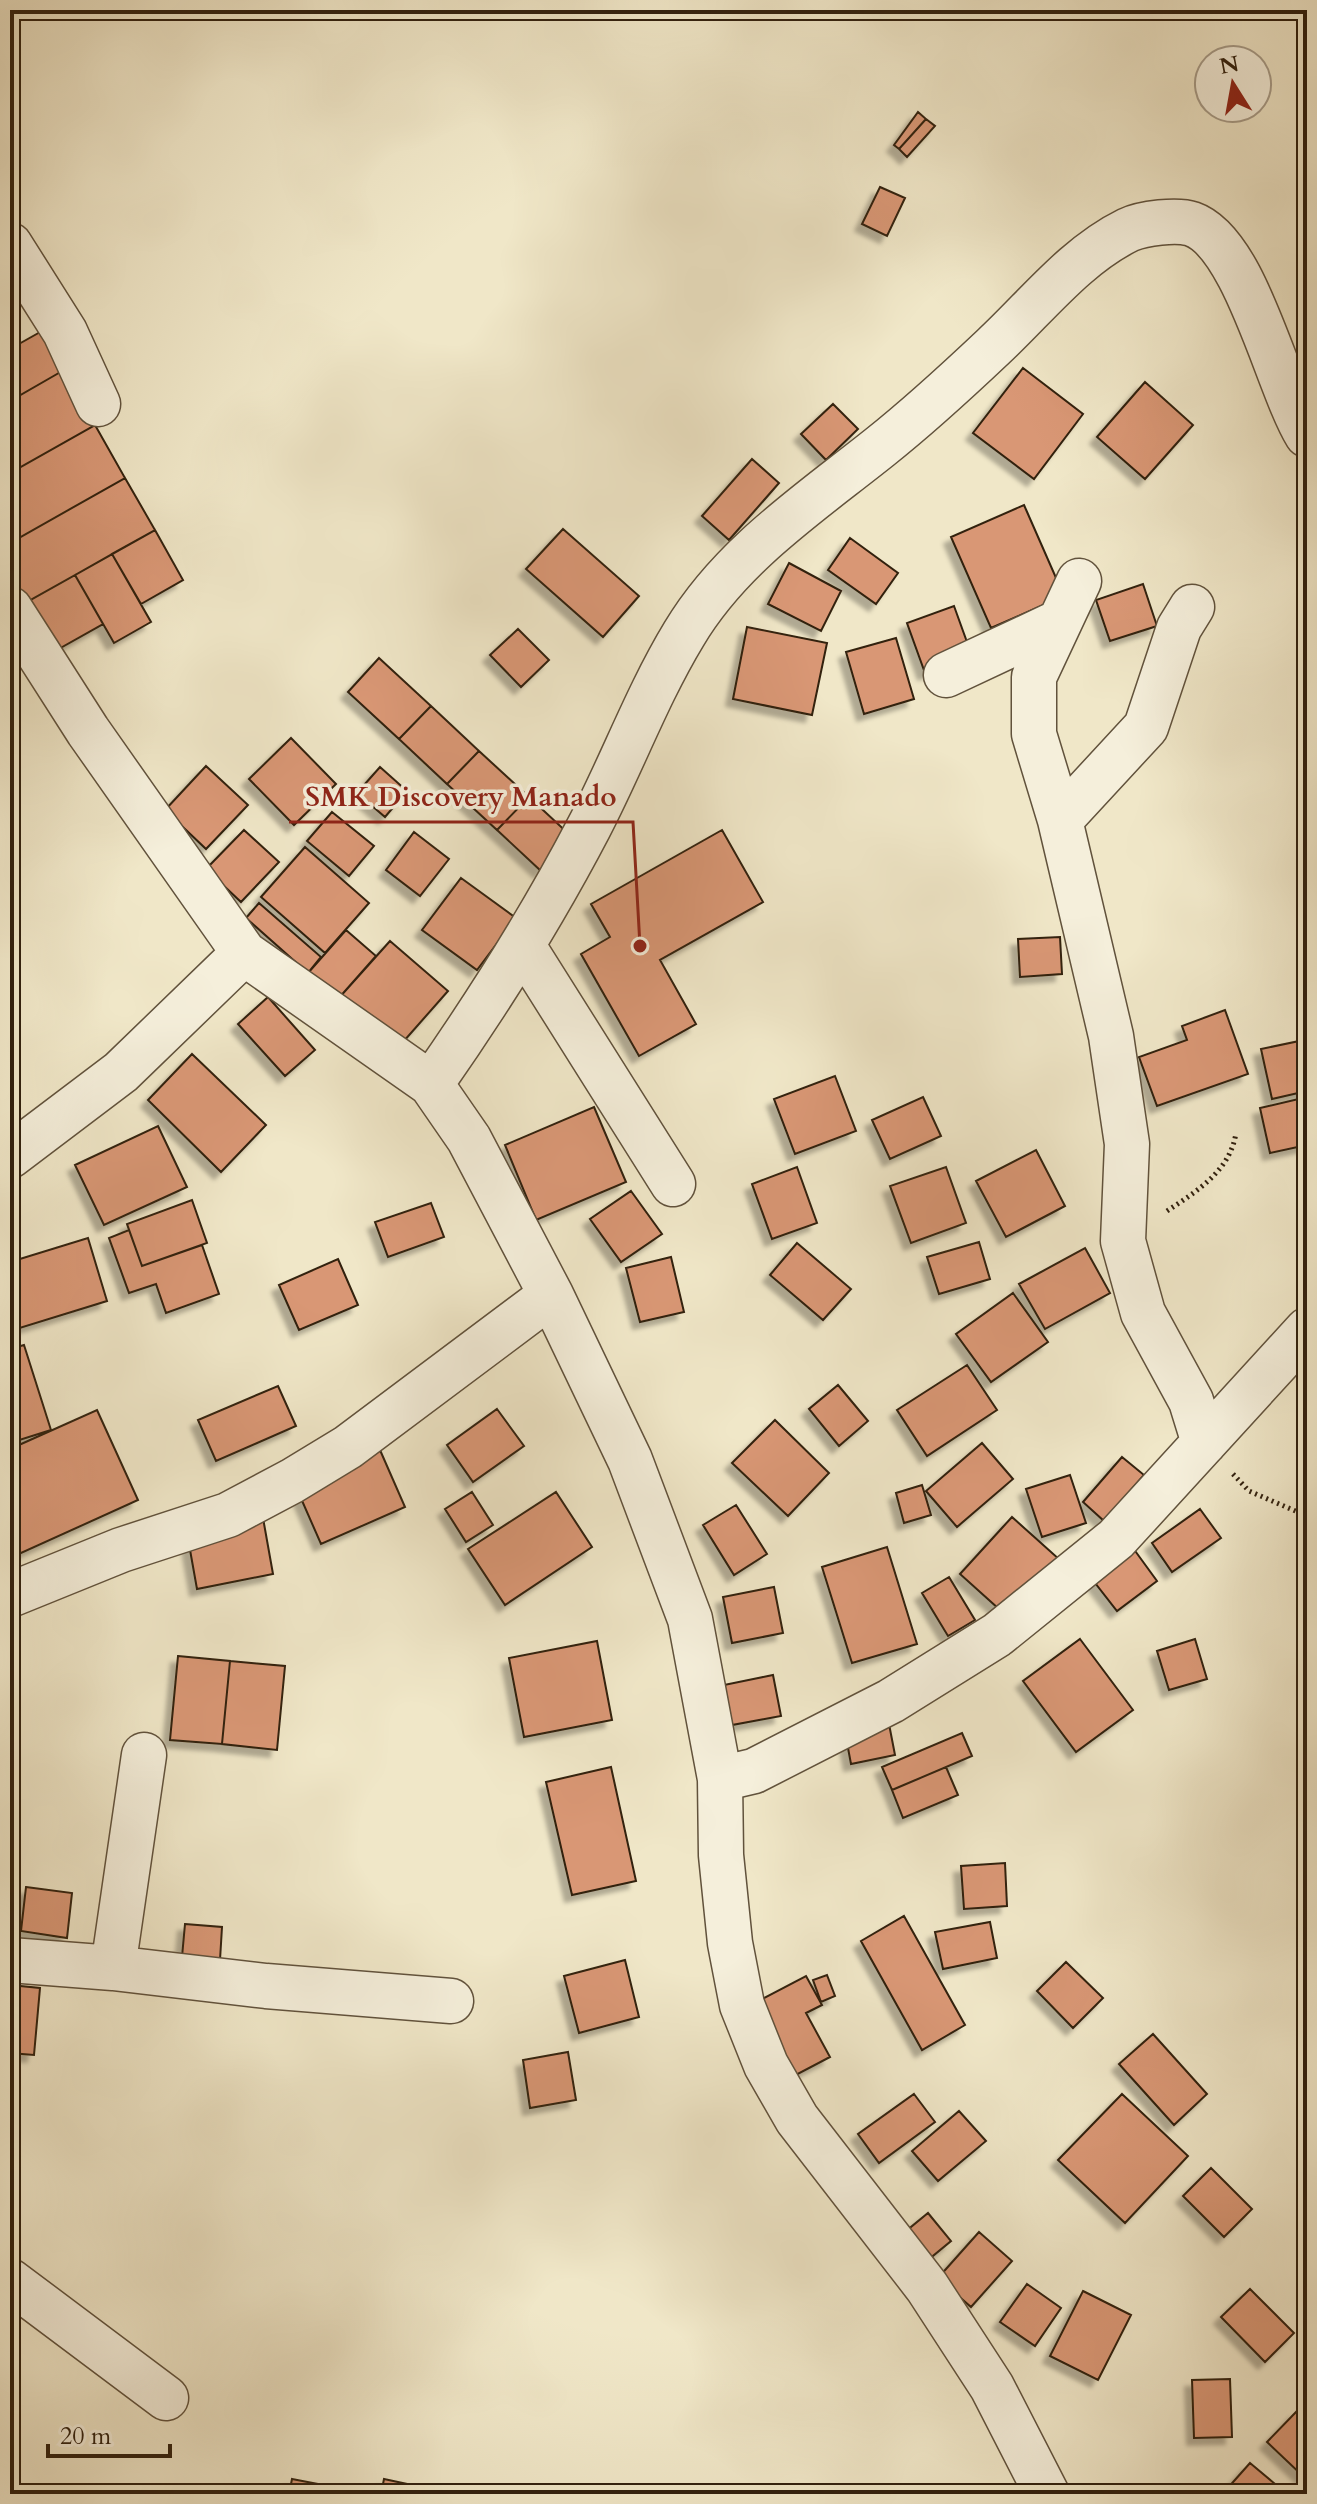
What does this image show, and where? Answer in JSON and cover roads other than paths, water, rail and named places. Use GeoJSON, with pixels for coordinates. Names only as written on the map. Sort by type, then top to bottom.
{"type":"FeatureCollection","features":[{"type":"Feature","properties":{"kind":"street"},"geometry":{"type":"LineString","coordinates":[[431,1084],[523,946],[591,824],[684,633],[733,567],[884,443],[993,348],[1088,256],[1131,228],[1156,224],[1192,224],[1211,238],[1231,257],[1287,397],[1307,435]]}},
{"type":"Feature","properties":{"kind":"street"},"geometry":{"type":"LineString","coordinates":[[10,245],[65,332],[98,404]]}},
{"type":"Feature","properties":{"kind":"street"},"geometry":{"type":"LineString","coordinates":[[1079,581],[1034,677],[1034,734],[1060,820],[1111,1036],[1127,1144],[1123,1241],[1143,1313],[1191,1401],[1204,1443]]}},
{"type":"Feature","properties":{"kind":"street"},"geometry":{"type":"LineString","coordinates":[[1060,820],[1146,727],[1179,628],[1192,607]]}},
{"type":"Feature","properties":{"kind":"street"},"geometry":{"type":"LineString","coordinates":[[10,609],[88,731],[244,953],[431,1084],[469,1139],[551,1295],[630,1460],[690,1619],[720,1779],[721,1855],[730,1943],[742,2005],[766,2065],[797,2119],[935,2299],[992,2387],[1047,2494]]}},
{"type":"Feature","properties":{"kind":"street"},"geometry":{"type":"LineString","coordinates":[[946,675],[1057,623]]}},
{"type":"Feature","properties":{"kind":"street"},"geometry":{"type":"LineString","coordinates":[[523,946],[673,1184]]}},
{"type":"Feature","properties":{"kind":"street"},"geometry":{"type":"LineString","coordinates":[[10,1156],[121,1072],[244,953]]}},
{"type":"Feature","properties":{"kind":"street"},"geometry":{"type":"LineString","coordinates":[[10,1595],[121,1550],[228,1515],[292,1481],[348,1447],[551,1295]]}},
{"type":"Feature","properties":{"kind":"street"},"geometry":{"type":"LineString","coordinates":[[720,1779],[754,1771],[891,1701],[997,1635],[1116,1539],[1307,1330]]}},
{"type":"Feature","properties":{"kind":"street"},"geometry":{"type":"LineString","coordinates":[[113,1968],[144,1755]]}},
{"type":"Feature","properties":{"kind":"street"},"geometry":{"type":"LineString","coordinates":[[10,1960],[451,2001]]}},
{"type":"Feature","properties":{"kind":"street"},"geometry":{"type":"LineString","coordinates":[[10,2281],[166,2398]]}},
{"type":"Feature","properties":{"kind":"place","name":"SMK Discovery Manado"},"geometry":{"type":"Point","coordinates":[640,946]}}]}
